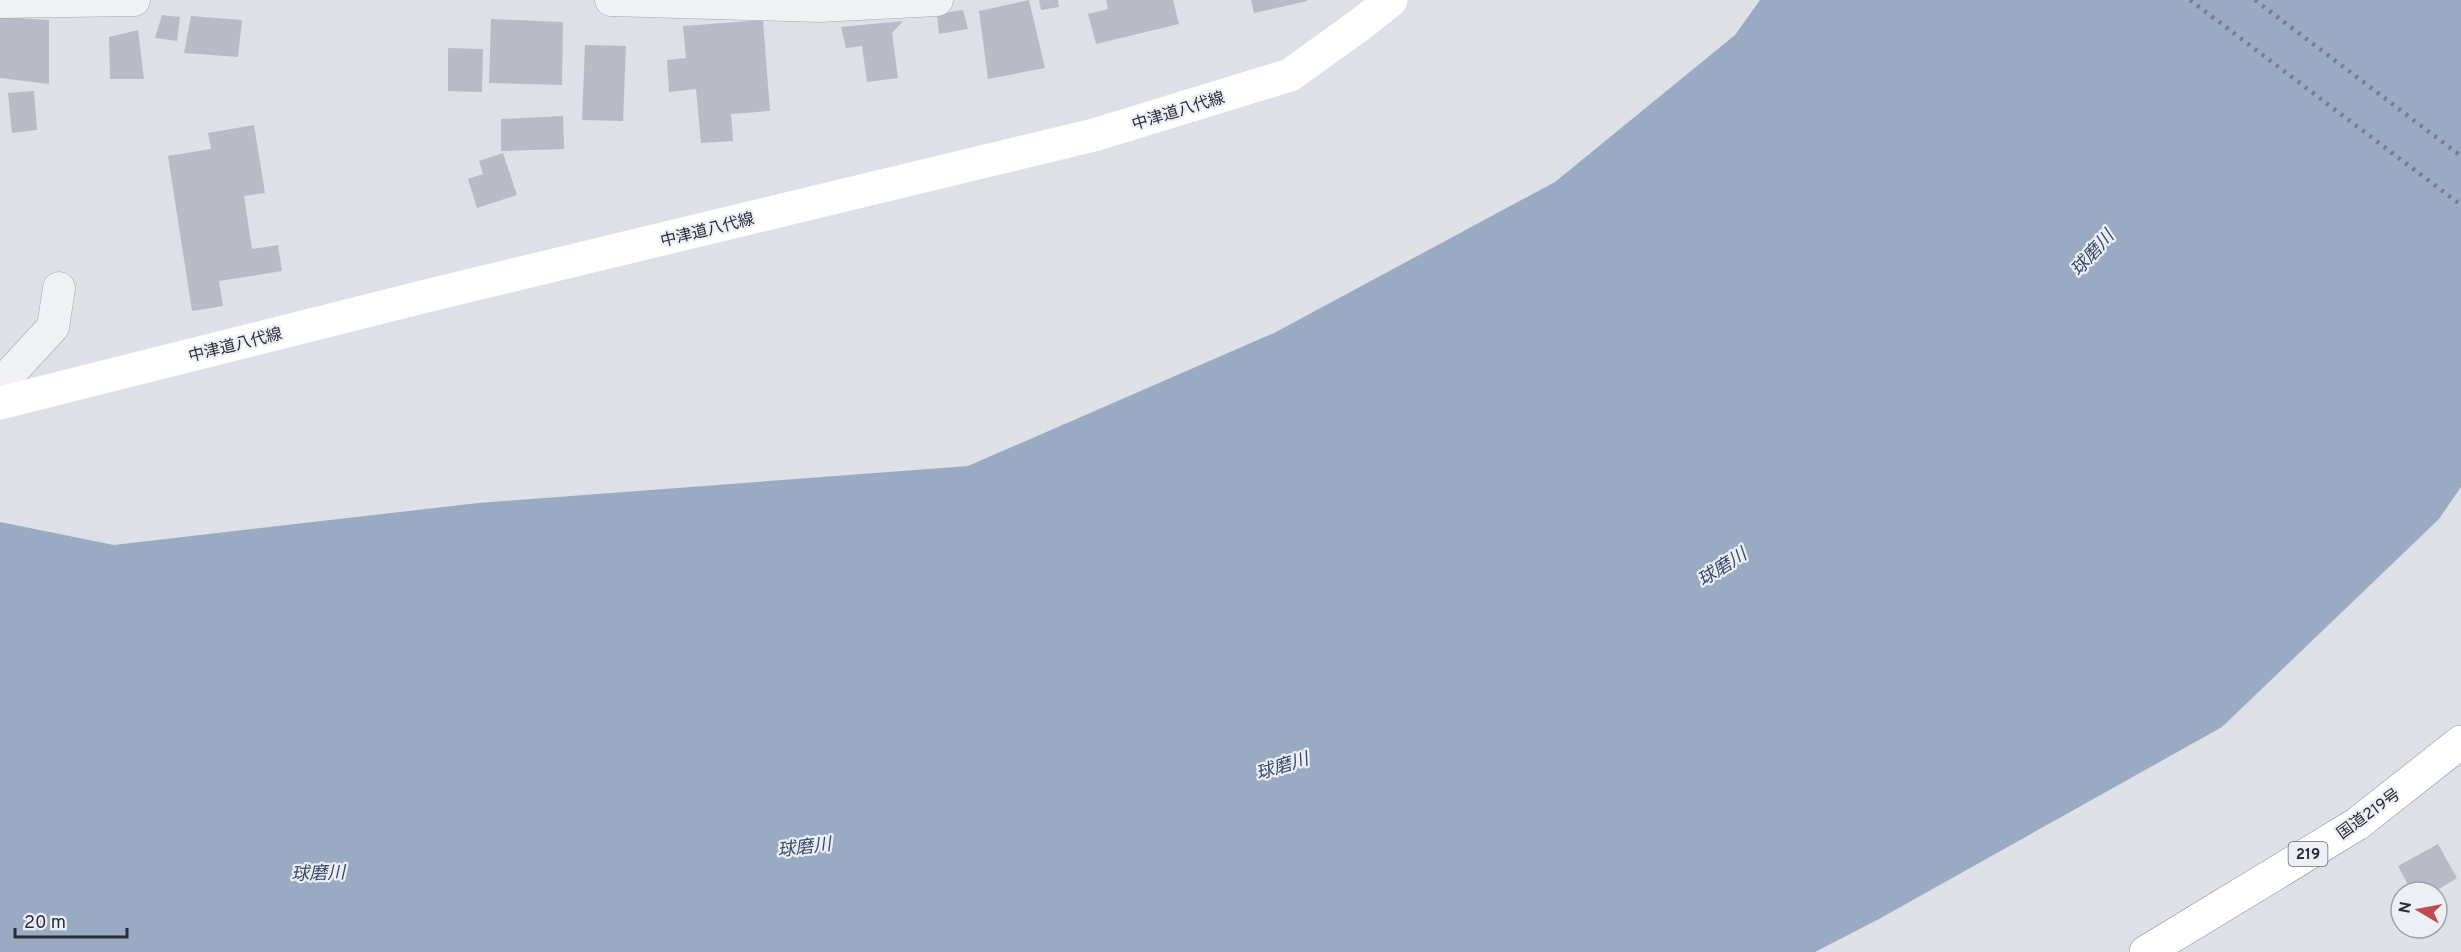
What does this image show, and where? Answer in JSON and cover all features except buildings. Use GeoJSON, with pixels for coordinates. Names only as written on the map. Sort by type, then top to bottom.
{"type":"FeatureCollection","features":[{"type":"Feature","properties":{"kind":"main road","name":"中津道八代線"},"geometry":{"type":"LineString","coordinates":[[0,403],[430,294],[1094,135],[1290,75],[1361,24],[1390,0]]}},
{"type":"Feature","properties":{"kind":"main road","name":"国道219号"},"geometry":{"type":"LineString","coordinates":[[2146,952],[2357,824],[2461,742]]}},
{"type":"Feature","properties":{"kind":"street"},"geometry":{"type":"LineString","coordinates":[[0,2],[134,0]]}},
{"type":"Feature","properties":{"kind":"street"},"geometry":{"type":"LineString","coordinates":[[611,0],[819,6],[929,0]]}},
{"type":"Feature","properties":{"kind":"street"},"geometry":{"type":"LineString","coordinates":[[0,392],[6,378],[52,327],[59,288]]}},
{"type":"Feature","properties":{"kind":"water","name":"球磨川"},"geometry":{"type":"Polygon","coordinates":[[[1760,0],[2461,0],[2461,487],[2439,519],[2222,727],[1879,919],[1815,952],[0,952],[0,522],[114,545],[478,503],[968,466],[1274,333],[1555,182],[1735,35],[1760,0]]]}},
{"type":"Feature","properties":{"kind":"railway"},"geometry":{"type":"LineString","coordinates":[[2190,0],[2461,205]]}},
{"type":"Feature","properties":{"kind":"railway"},"geometry":{"type":"LineString","coordinates":[[2255,0],[2461,156]]}}]}
